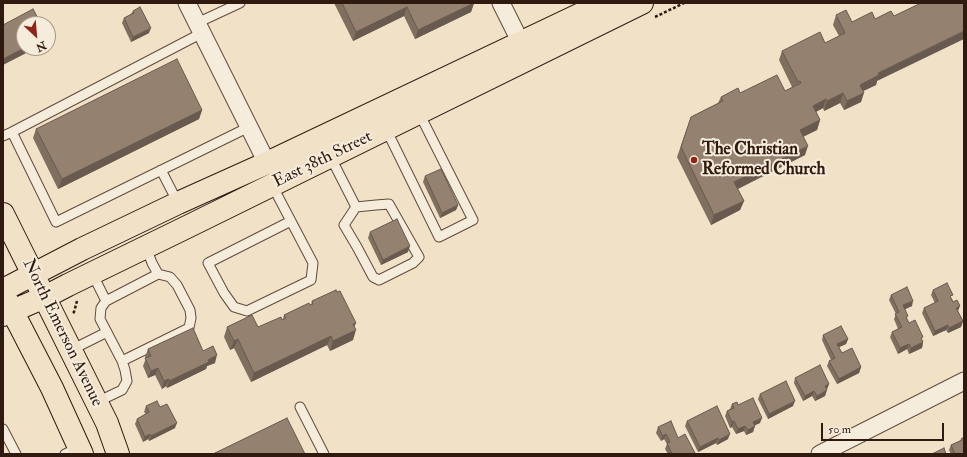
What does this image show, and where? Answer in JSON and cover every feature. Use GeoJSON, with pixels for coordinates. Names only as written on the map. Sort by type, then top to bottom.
{"type":"FeatureCollection","features":[{"type":"Feature","properties":{"kind":"main road","name":"East 38th Street"},"geometry":{"type":"LineString","coordinates":[[5,302],[34,275],[82,249],[604,3]]}},
{"type":"Feature","properties":{"kind":"main road","name":"East 38th Street"},"geometry":{"type":"LineString","coordinates":[[5,302],[45,297],[642,3]]}},
{"type":"Feature","properties":{"kind":"main road","name":"North Emerson Avenue"},"geometry":{"type":"LineString","coordinates":[[3,214],[107,423],[118,454]]}},
{"type":"Feature","properties":{"kind":"main road","name":"North Emerson Avenue"},"geometry":{"type":"LineString","coordinates":[[5,302],[52,388],[76,452]]}},
{"type":"Feature","properties":{"kind":"street"},"geometry":{"type":"LineString","coordinates":[[187,3],[267,162]]}},
{"type":"Feature","properties":{"kind":"street"},"geometry":{"type":"LineString","coordinates":[[501,3],[521,42]]}},
{"type":"Feature","properties":{"kind":"street"},"geometry":{"type":"LineString","coordinates":[[820,454],[964,381]]}},
{"type":"Feature","properties":{"kind":"lane"},"geometry":{"type":"LineString","coordinates":[[3,136],[200,28],[240,3]]}},
{"type":"Feature","properties":{"kind":"lane"},"geometry":{"type":"LineString","coordinates":[[386,129],[439,237],[473,220],[419,113]]}},
{"type":"Feature","properties":{"kind":"lane"},"geometry":{"type":"LineString","coordinates":[[12,132],[56,222],[249,127]]}},
{"type":"Feature","properties":{"kind":"lane"},"geometry":{"type":"LineString","coordinates":[[330,156],[356,206]]}},
{"type":"Feature","properties":{"kind":"lane"},"geometry":{"type":"LineString","coordinates":[[161,170],[178,203]]}},
{"type":"Feature","properties":{"kind":"lane"},"geometry":{"type":"LineString","coordinates":[[272,185],[291,221],[313,263],[311,280],[247,311],[234,307],[224,293],[208,263],[291,221]]}},
{"type":"Feature","properties":{"kind":"lane"},"geometry":{"type":"LineString","coordinates":[[389,204],[419,257],[413,263],[379,280],[372,277],[344,225],[356,206],[389,204]]}},
{"type":"Feature","properties":{"kind":"lane"},"geometry":{"type":"LineString","coordinates":[[122,361],[142,346],[166,334],[189,328],[191,318],[190,310],[177,284],[170,277],[158,274],[146,247]]}},
{"type":"Feature","properties":{"kind":"lane"},"geometry":{"type":"LineString","coordinates":[[91,274],[97,282],[106,301]]}},
{"type":"Feature","properties":{"kind":"lane"},"geometry":{"type":"LineString","coordinates":[[96,402],[122,390],[127,381],[122,361],[100,319],[101,308],[106,301],[119,298],[143,287],[158,274]]}},
{"type":"Feature","properties":{"kind":"lane"},"geometry":{"type":"LineString","coordinates":[[71,350],[107,332]]}},
{"type":"Feature","properties":{"kind":"lane"},"geometry":{"type":"LineString","coordinates":[[300,407],[324,454]]}},
{"type":"Feature","properties":{"kind":"lane"},"geometry":{"type":"LineString","coordinates":[[3,429],[16,454]]}},
{"type":"Feature","properties":{"kind":"building"},"geometry":{"type":"Polygon","coordinates":[[[342,3],[474,3],[418,30],[407,7],[356,32],[342,3]]]}},
{"type":"Feature","properties":{"kind":"building"},"geometry":{"type":"Polygon","coordinates":[[[921,3],[964,3],[964,31],[878,73],[879,75],[860,85],[864,93],[847,101],[843,93],[827,101],[826,99],[813,106],[820,120],[800,130],[808,146],[734,182],[744,201],[714,215],[681,147],[691,117],[723,101],[721,97],[738,88],[740,93],[777,75],[785,91],[801,83],[800,81],[798,82],[782,51],[820,32],[825,43],[845,33],[836,15],[846,10],[852,22],[872,12],[875,19],[891,11],[894,16],[921,3]]]}},
{"type":"Feature","properties":{"kind":"building"},"geometry":{"type":"Polygon","coordinates":[[[140,7],[151,28],[133,37],[124,18],[134,13],[133,11],[140,7]]]}},
{"type":"Feature","properties":{"kind":"building"},"geometry":{"type":"Polygon","coordinates":[[[33,9],[37,16],[20,16],[33,9]]]}},
{"type":"Feature","properties":{"kind":"building"},"geometry":{"type":"Polygon","coordinates":[[[16,18],[16,52],[3,59],[3,25],[16,18]]]}},
{"type":"Feature","properties":{"kind":"building"},"geometry":{"type":"Polygon","coordinates":[[[177,59],[202,110],[62,179],[36,129],[177,59]]]}},
{"type":"Feature","properties":{"kind":"building"},"geometry":{"type":"Polygon","coordinates":[[[441,169],[458,205],[442,213],[425,176],[441,169]]]}},
{"type":"Feature","properties":{"kind":"building"},"geometry":{"type":"Polygon","coordinates":[[[397,219],[410,246],[383,260],[370,232],[397,219]]]}},
{"type":"Feature","properties":{"kind":"building"},"geometry":{"type":"Polygon","coordinates":[[[947,283],[953,295],[950,296],[953,302],[957,300],[960,306],[956,308],[963,321],[949,328],[948,325],[935,331],[924,308],[938,301],[933,290],[947,283]]]}},
{"type":"Feature","properties":{"kind":"building"},"geometry":{"type":"Polygon","coordinates":[[[907,287],[913,301],[903,305],[908,316],[906,317],[909,323],[915,320],[923,337],[921,338],[923,342],[911,348],[909,344],[900,348],[892,332],[902,327],[895,314],[899,312],[891,295],[907,287]]]}},
{"type":"Feature","properties":{"kind":"building"},"geometry":{"type":"Polygon","coordinates":[[[336,290],[337,292],[340,291],[356,323],[353,324],[356,330],[333,341],[331,336],[254,373],[238,339],[234,341],[227,327],[252,315],[258,327],[281,317],[282,320],[286,318],[284,315],[309,303],[310,305],[313,304],[312,301],[336,290]]]}},
{"type":"Feature","properties":{"kind":"building"},"geometry":{"type":"Polygon","coordinates":[[[841,326],[848,339],[837,344],[842,353],[852,348],[861,367],[839,379],[829,361],[835,358],[823,335],[841,326]]]}},
{"type":"Feature","properties":{"kind":"building"},"geometry":{"type":"Polygon","coordinates":[[[193,328],[203,351],[213,346],[217,355],[208,360],[209,362],[169,381],[169,379],[164,381],[158,368],[151,371],[145,358],[151,356],[148,349],[193,328]]]}},
{"type":"Feature","properties":{"kind":"building"},"geometry":{"type":"Polygon","coordinates":[[[820,365],[829,384],[825,386],[827,390],[817,396],[814,391],[805,396],[795,378],[820,365]]]}},
{"type":"Feature","properties":{"kind":"building"},"geometry":{"type":"Polygon","coordinates":[[[786,381],[795,401],[769,414],[760,394],[786,381]]]}},
{"type":"Feature","properties":{"kind":"building"},"geometry":{"type":"Polygon","coordinates":[[[753,398],[762,418],[753,422],[755,426],[748,430],[745,426],[738,429],[734,421],[732,422],[727,411],[734,408],[732,404],[737,402],[738,405],[753,398]]]}},
{"type":"Feature","properties":{"kind":"building"},"geometry":{"type":"Polygon","coordinates":[[[157,401],[160,407],[167,404],[177,423],[151,436],[150,434],[145,437],[137,419],[149,412],[146,406],[157,401]]]}},
{"type":"Feature","properties":{"kind":"building"},"geometry":{"type":"Polygon","coordinates":[[[717,406],[730,434],[700,447],[687,421],[717,406]]]}},
{"type":"Feature","properties":{"kind":"building"},"geometry":{"type":"Polygon","coordinates":[[[287,418],[305,454],[213,454],[287,418]]]}},
{"type":"Feature","properties":{"kind":"building"},"geometry":{"type":"Polygon","coordinates":[[[671,421],[678,438],[685,434],[695,453],[672,454],[667,443],[670,442],[666,434],[663,436],[658,427],[671,421]]]}},
{"type":"Feature","properties":{"kind":"building"},"geometry":{"type":"Polygon","coordinates":[[[964,437],[964,454],[955,454],[951,445],[962,440],[961,439],[964,437]]]}},
{"type":"Feature","properties":{"kind":"building"},"geometry":{"type":"Polygon","coordinates":[[[944,448],[946,454],[932,454],[944,448]]]}},
{"type":"Feature","properties":{"kind":"place","name":"The Christian Reformed Church"},"geometry":{"type":"Point","coordinates":[694,160]}}]}
